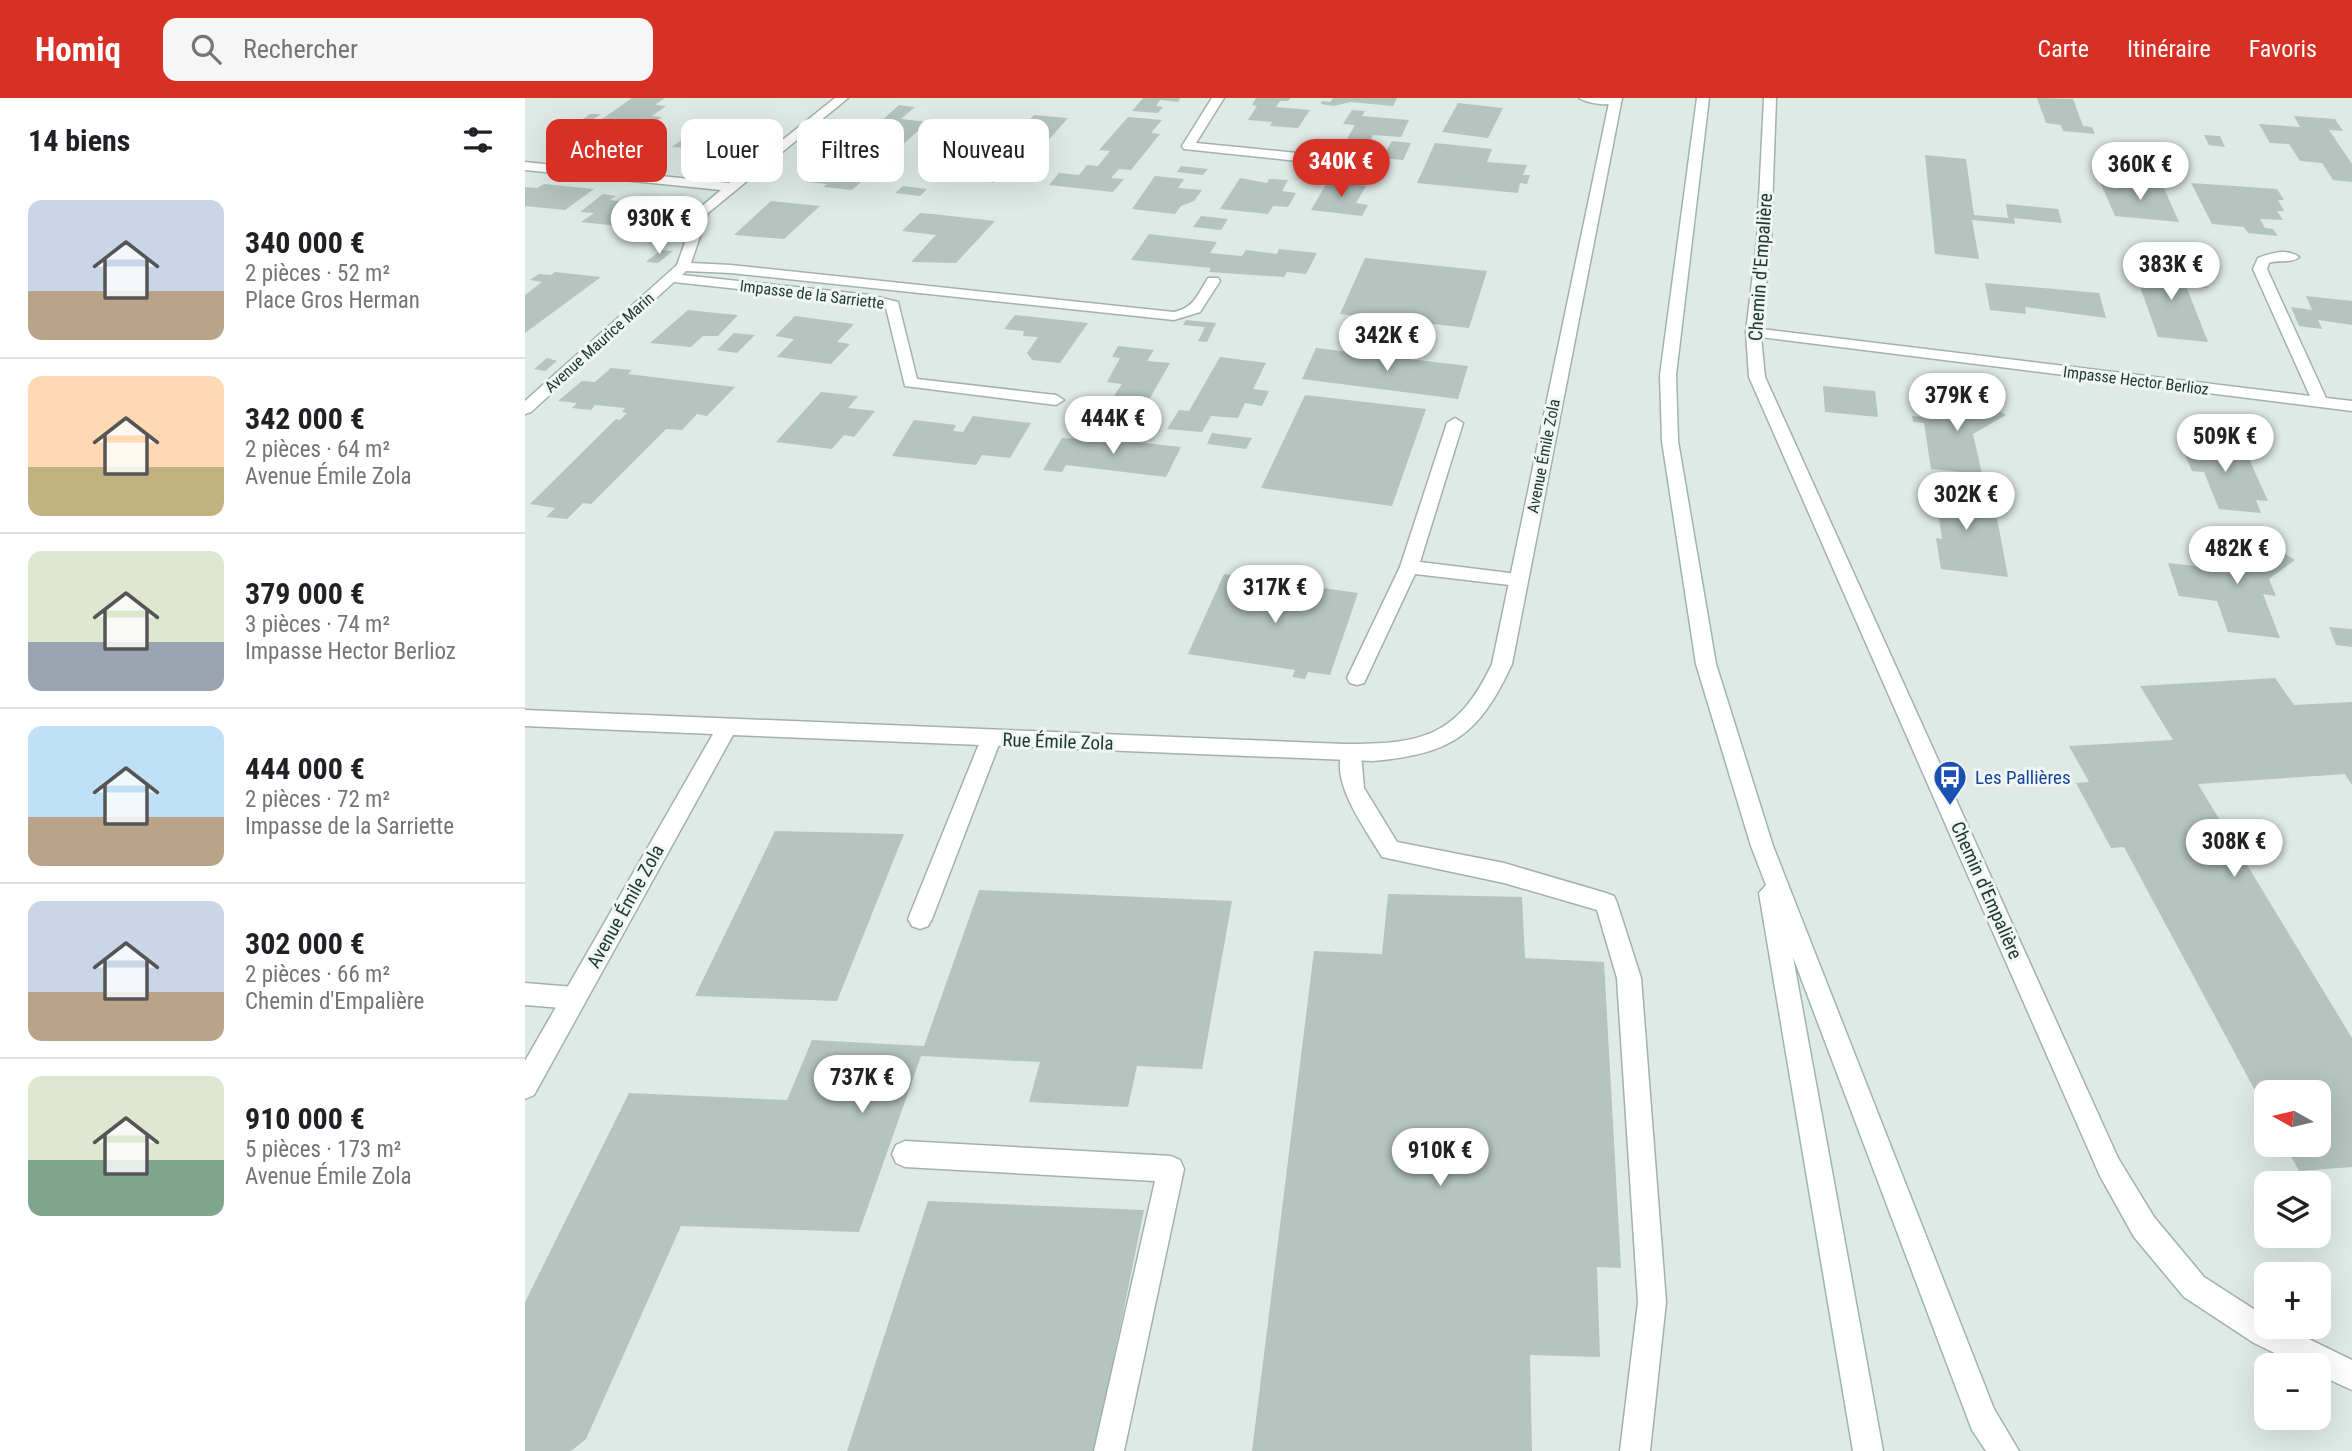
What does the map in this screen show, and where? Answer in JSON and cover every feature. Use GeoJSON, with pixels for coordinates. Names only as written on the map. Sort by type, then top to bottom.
{"type":"FeatureCollection","features":[{"type":"Feature","properties":{"kind":"street","name":"Avenue Maurice Marin"},"geometry":{"type":"LineString","coordinates":[[525,409],[683,267],[702,211],[842,98]]}},
{"type":"Feature","properties":{"kind":"street"},"geometry":{"type":"LineString","coordinates":[[1218,98],[1188,146],[1307,158]]}},
{"type":"Feature","properties":{"kind":"street"},"geometry":{"type":"LineString","coordinates":[[1585,98],[1616,99]]}},
{"type":"Feature","properties":{"kind":"street"},"geometry":{"type":"LineString","coordinates":[[1703,98],[1668,375],[1670,441],[1706,664],[1762,846],[1983,1419],[2004,1451]]}},
{"type":"Feature","properties":{"kind":"street","name":"Chemin d'Empalière"},"geometry":{"type":"LineString","coordinates":[[1770,98],[1763,240],[1753,332],[1757,377],[2109,1167],[2144,1227],[2194,1287],[2264,1333],[2352,1375]]}},
{"type":"Feature","properties":{"kind":"street","name":"Avenue Émile Zola"},"geometry":{"type":"LineString","coordinates":[[1390,753],[1441,740],[1476,714],[1493,687],[1502,664],[1616,99]]}},
{"type":"Feature","properties":{"kind":"street"},"geometry":{"type":"LineString","coordinates":[[525,166],[733,187]]}},
{"type":"Feature","properties":{"kind":"street"},"geometry":{"type":"LineString","coordinates":[[2292,257],[2275,256],[2263,261],[2260,269],[2320,402]]}},
{"type":"Feature","properties":{"kind":"street"},"geometry":{"type":"LineString","coordinates":[[683,267],[731,268],[1174,316],[1190,314],[1199,307],[1213,281]]}},
{"type":"Feature","properties":{"kind":"street","name":"Impasse de la Sarriette"},"geometry":{"type":"LineString","coordinates":[[671,278],[870,299],[893,305],[910,383],[1056,400]]}},
{"type":"Feature","properties":{"kind":"street","name":"Impasse Hector Berlioz"},"geometry":{"type":"LineString","coordinates":[[1753,332],[2352,406]]}},
{"type":"Feature","properties":{"kind":"street"},"geometry":{"type":"LineString","coordinates":[[1357,678],[1409,567],[1455,423]]}},
{"type":"Feature","properties":{"kind":"street"},"geometry":{"type":"LineString","coordinates":[[1409,567],[1518,580]]}},
{"type":"Feature","properties":{"kind":"street","name":"Rue Émile Zola"},"geometry":{"type":"LineString","coordinates":[[525,718],[991,739],[1390,753]]}},
{"type":"Feature","properties":{"kind":"street","name":"Avenue Émile Zola"},"geometry":{"type":"LineString","coordinates":[[525,1086],[727,727]]}},
{"type":"Feature","properties":{"kind":"street"},"geometry":{"type":"LineString","coordinates":[[920,919],[991,739]]}},
{"type":"Feature","properties":{"kind":"street"},"geometry":{"type":"LineString","coordinates":[[1351,753],[1353,789],[1390,850],[1504,873],[1606,903],[1629,978],[1652,1302],[1635,1451]]}},
{"type":"Feature","properties":{"kind":"street"},"geometry":{"type":"LineString","coordinates":[[1762,846],[1868,1451]]}},
{"type":"Feature","properties":{"kind":"street"},"geometry":{"type":"LineString","coordinates":[[525,994],[574,998]]}},
{"type":"Feature","properties":{"kind":"street"},"geometry":{"type":"LineString","coordinates":[[905,1154],[1171,1168],[1109,1451]]}},
{"type":"Feature","properties":{"kind":"building"},"geometry":{"type":"Polygon","coordinates":[[[632,98],[665,98],[655,105],[666,106],[652,116],[662,117],[659,119],[602,119],[632,98]]]}},
{"type":"Feature","properties":{"kind":"building"},"geometry":{"type":"Polygon","coordinates":[[[1143,98],[1180,98],[1178,102],[1160,100],[1156,106],[1163,107],[1158,113],[1132,111],[1143,98]]]}},
{"type":"Feature","properties":{"kind":"building"},"geometry":{"type":"Polygon","coordinates":[[[1256,98],[1291,98],[1288,101],[1280,101],[1276,107],[1310,110],[1298,128],[1270,126],[1272,122],[1248,120],[1257,106],[1252,105],[1256,98]]]}},
{"type":"Feature","properties":{"kind":"building"},"geometry":{"type":"Polygon","coordinates":[[[1333,98],[1397,98],[1393,106],[1350,102],[1334,106],[1321,104],[1322,101],[1330,102],[1333,98]]]}},
{"type":"Feature","properties":{"kind":"building"},"geometry":{"type":"Polygon","coordinates":[[[2037,98],[2073,99],[2083,126],[2092,127],[2095,134],[2063,131],[2061,125],[2046,123],[2037,98]]]}},
{"type":"Feature","properties":{"kind":"building"},"geometry":{"type":"Polygon","coordinates":[[[1458,103],[1503,108],[1488,138],[1442,132],[1458,103]]]}},
{"type":"Feature","properties":{"kind":"building"},"geometry":{"type":"Polygon","coordinates":[[[899,105],[915,107],[901,119],[883,119],[899,105]]]}},
{"type":"Feature","properties":{"kind":"building"},"geometry":{"type":"Polygon","coordinates":[[[1352,110],[1365,111],[1362,116],[1409,120],[1401,137],[1373,135],[1368,145],[1345,143],[1355,125],[1343,124],[1352,110]]]}},
{"type":"Feature","properties":{"kind":"building"},"geometry":{"type":"Polygon","coordinates":[[[590,114],[601,114],[594,119],[583,119],[590,114]]]}},
{"type":"Feature","properties":{"kind":"building"},"geometry":{"type":"Polygon","coordinates":[[[1034,115],[1068,118],[1049,140],[1049,119],[1030,119],[1034,115]]]}},
{"type":"Feature","properties":{"kind":"building"},"geometry":{"type":"Polygon","coordinates":[[[2294,116],[2335,119],[2343,131],[2329,130],[2352,164],[2352,182],[2333,180],[2322,163],[2300,161],[2289,144],[2270,143],[2259,124],[2300,127],[2294,116]]]}},
{"type":"Feature","properties":{"kind":"building"},"geometry":{"type":"Polygon","coordinates":[[[1128,117],[1162,120],[1151,133],[1160,134],[1131,170],[1119,169],[1111,178],[1124,179],[1113,192],[1049,185],[1059,173],[1079,175],[1087,165],[1098,166],[1110,151],[1099,150],[1128,117]]]}},
{"type":"Feature","properties":{"kind":"building"},"geometry":{"type":"Polygon","coordinates":[[[904,119],[918,121],[918,131],[904,143],[904,119]]]}},
{"type":"Feature","properties":{"kind":"building"},"geometry":{"type":"Polygon","coordinates":[[[2204,135],[2220,136],[2225,147],[2209,145],[2204,135]]]}},
{"type":"Feature","properties":{"kind":"building"},"geometry":{"type":"Polygon","coordinates":[[[681,140],[681,148],[672,147],[681,140]]]}},
{"type":"Feature","properties":{"kind":"building"},"geometry":{"type":"Polygon","coordinates":[[[1392,141],[1411,143],[1403,160],[1382,158],[1392,141]]]}},
{"type":"Feature","properties":{"kind":"building"},"geometry":{"type":"Polygon","coordinates":[[[1435,143],[1492,149],[1487,162],[1527,165],[1523,175],[1530,175],[1527,184],[1520,183],[1518,193],[1417,183],[1435,143]]]}},
{"type":"Feature","properties":{"kind":"building"},"geometry":{"type":"Polygon","coordinates":[[[1925,155],[1966,159],[1974,215],[2008,218],[2006,204],[2058,209],[2062,223],[2014,218],[2015,224],[1972,220],[1979,259],[1935,254],[1925,155]]]}},
{"type":"Feature","properties":{"kind":"building"},"geometry":{"type":"Polygon","coordinates":[[[1342,163],[1365,166],[1361,175],[1337,172],[1342,163]]]}},
{"type":"Feature","properties":{"kind":"building"},"geometry":{"type":"Polygon","coordinates":[[[1181,166],[1208,169],[1203,175],[1177,172],[1181,166]]]}},
{"type":"Feature","properties":{"kind":"building"},"geometry":{"type":"Polygon","coordinates":[[[1155,176],[1184,179],[1178,188],[1202,190],[1194,201],[1181,206],[1175,214],[1132,209],[1155,176]]]}},
{"type":"Feature","properties":{"kind":"building"},"geometry":{"type":"Polygon","coordinates":[[[1240,178],[1267,183],[1269,179],[1288,180],[1282,191],[1296,193],[1288,207],[1273,206],[1268,214],[1220,209],[1240,178]]]}},
{"type":"Feature","properties":{"kind":"building"},"geometry":{"type":"Polygon","coordinates":[[[1328,181],[1366,186],[1356,203],[1368,205],[1362,216],[1311,210],[1328,181]]]}},
{"type":"Feature","properties":{"kind":"building"},"geometry":{"type":"Polygon","coordinates":[[[806,182],[861,182],[852,190],[823,187],[827,184],[806,182]]]}},
{"type":"Feature","properties":{"kind":"building"},"geometry":{"type":"Polygon","coordinates":[[[2100,182],[2163,186],[2179,222],[2115,216],[2100,182]]]}},
{"type":"Feature","properties":{"kind":"building"},"geometry":{"type":"Polygon","coordinates":[[[2191,183],[2277,189],[2284,200],[2278,200],[2284,211],[2277,211],[2283,220],[2260,219],[2265,228],[2273,229],[2278,236],[2248,233],[2244,227],[2212,224],[2191,183]]]}},
{"type":"Feature","properties":{"kind":"building"},"geometry":{"type":"Polygon","coordinates":[[[544,184],[594,189],[565,210],[525,206],[525,187],[537,188],[544,184]]]}},
{"type":"Feature","properties":{"kind":"building"},"geometry":{"type":"Polygon","coordinates":[[[903,186],[927,189],[920,196],[895,193],[903,186]]]}},
{"type":"Feature","properties":{"kind":"building"},"geometry":{"type":"Polygon","coordinates":[[[603,194],[616,196],[610,200],[654,205],[648,209],[659,210],[636,228],[581,222],[594,213],[580,212],[603,194]]]}},
{"type":"Feature","properties":{"kind":"building"},"geometry":{"type":"Polygon","coordinates":[[[771,201],[820,206],[784,239],[734,235],[771,201]]]}},
{"type":"Feature","properties":{"kind":"building"},"geometry":{"type":"Polygon","coordinates":[[[920,213],[995,221],[956,263],[911,262],[936,235],[902,231],[920,213]]]}},
{"type":"Feature","properties":{"kind":"building"},"geometry":{"type":"Polygon","coordinates":[[[1201,216],[1228,219],[1221,230],[1193,227],[1201,216]]]}},
{"type":"Feature","properties":{"kind":"building"},"geometry":{"type":"Polygon","coordinates":[[[1149,234],[1217,242],[1210,253],[1242,256],[1246,250],[1277,254],[1279,249],[1317,253],[1306,274],[1287,272],[1284,277],[1209,272],[1211,268],[1131,260],[1149,234]]]}},
{"type":"Feature","properties":{"kind":"building"},"geometry":{"type":"Polygon","coordinates":[[[661,250],[673,251],[658,263],[646,262],[661,250]]]}},
{"type":"Feature","properties":{"kind":"building"},"geometry":{"type":"Polygon","coordinates":[[[1365,258],[1487,271],[1469,328],[1340,314],[1365,258]]]}},
{"type":"Feature","properties":{"kind":"building"},"geometry":{"type":"Polygon","coordinates":[[[2129,266],[2201,273],[2207,288],[2186,286],[2208,342],[2158,337],[2139,284],[2135,284],[2129,266]]]}},
{"type":"Feature","properties":{"kind":"building"},"geometry":{"type":"Polygon","coordinates":[[[555,272],[601,277],[525,333],[525,295],[542,282],[530,280],[539,274],[551,275],[555,272]]]}},
{"type":"Feature","properties":{"kind":"building"},"geometry":{"type":"Polygon","coordinates":[[[1985,283],[2099,293],[2106,318],[2025,307],[2026,314],[1990,310],[1985,283]]]}},
{"type":"Feature","properties":{"kind":"building"},"geometry":{"type":"Polygon","coordinates":[[[2306,296],[2352,301],[2352,325],[2318,320],[2322,329],[2299,326],[2291,307],[2312,310],[2306,296]]]}},
{"type":"Feature","properties":{"kind":"building"},"geometry":{"type":"Polygon","coordinates":[[[688,310],[738,315],[718,336],[703,336],[691,347],[650,343],[688,310]]]}},
{"type":"Feature","properties":{"kind":"building"},"geometry":{"type":"Polygon","coordinates":[[[1015,315],[1088,323],[1060,363],[1032,360],[1027,353],[1038,337],[1023,336],[1024,331],[1004,329],[1015,315]]]}},
{"type":"Feature","properties":{"kind":"building"},"geometry":{"type":"Polygon","coordinates":[[[795,316],[854,324],[837,342],[850,344],[831,364],[777,357],[794,339],[775,336],[795,316]]]}},
{"type":"Feature","properties":{"kind":"building"},"geometry":{"type":"Polygon","coordinates":[[[1186,320],[1216,323],[1207,342],[1198,341],[1205,327],[1183,325],[1186,320]]]}},
{"type":"Feature","properties":{"kind":"building"},"geometry":{"type":"Polygon","coordinates":[[[734,333],[755,335],[737,353],[717,350],[734,333]]]}},
{"type":"Feature","properties":{"kind":"building"},"geometry":{"type":"Polygon","coordinates":[[[1118,346],[1154,350],[1147,361],[1170,363],[1146,405],[1126,403],[1129,397],[1114,396],[1122,384],[1107,382],[1120,358],[1112,357],[1118,346]]]}},
{"type":"Feature","properties":{"kind":"building"},"geometry":{"type":"Polygon","coordinates":[[[1316,348],[1468,366],[1458,399],[1302,379],[1316,348]]]}},
{"type":"Feature","properties":{"kind":"building"},"geometry":{"type":"Polygon","coordinates":[[[1220,357],[1266,363],[1253,389],[1269,391],[1262,406],[1245,403],[1238,418],[1211,416],[1202,432],[1167,429],[1179,410],[1189,411],[1220,357]]]}},
{"type":"Feature","properties":{"kind":"building"},"geometry":{"type":"Polygon","coordinates":[[[547,358],[557,361],[545,371],[534,369],[547,358]]]}},
{"type":"Feature","properties":{"kind":"building"},"geometry":{"type":"Polygon","coordinates":[[[611,368],[632,370],[628,374],[735,387],[707,416],[697,414],[682,430],[666,429],[591,504],[583,503],[567,519],[546,517],[555,508],[530,504],[616,419],[620,420],[627,413],[622,412],[625,408],[595,405],[591,410],[572,408],[577,403],[558,401],[582,381],[595,382],[611,368]]]}},
{"type":"Feature","properties":{"kind":"building"},"geometry":{"type":"Polygon","coordinates":[[[1823,386],[1875,391],[1878,417],[1825,412],[1823,386]]]}},
{"type":"Feature","properties":{"kind":"building"},"geometry":{"type":"Polygon","coordinates":[[[821,392],[858,396],[848,408],[875,411],[854,437],[844,435],[832,449],[776,442],[821,392]]]}},
{"type":"Feature","properties":{"kind":"building"},"geometry":{"type":"Polygon","coordinates":[[[1968,393],[2006,415],[1973,434],[1982,474],[1931,469],[1924,423],[1913,422],[1912,416],[1923,417],[1968,393]]]}},
{"type":"Feature","properties":{"kind":"building"},"geometry":{"type":"Polygon","coordinates":[[[1305,395],[1426,409],[1392,506],[1261,488],[1305,395]]]}},
{"type":"Feature","properties":{"kind":"building"},"geometry":{"type":"Polygon","coordinates":[[[973,416],[1031,423],[1010,458],[982,455],[976,465],[892,456],[914,420],[956,425],[953,431],[963,432],[973,416]]]}},
{"type":"Feature","properties":{"kind":"building"},"geometry":{"type":"Polygon","coordinates":[[[1212,433],[1252,438],[1246,449],[1207,444],[1212,433]]]}},
{"type":"Feature","properties":{"kind":"building"},"geometry":{"type":"Polygon","coordinates":[[[1082,435],[1181,447],[1166,477],[1066,465],[1062,472],[1043,470],[1062,438],[1080,439],[1082,435]]]}},
{"type":"Feature","properties":{"kind":"building"},"geometry":{"type":"Polygon","coordinates":[[[2178,438],[2229,442],[2236,456],[2248,457],[2268,501],[2256,500],[2261,513],[2219,509],[2204,472],[2192,471],[2178,438]]]}},
{"type":"Feature","properties":{"kind":"building"},"geometry":{"type":"Polygon","coordinates":[[[1928,481],[1975,486],[1980,517],[1997,518],[2008,577],[1941,569],[1936,538],[1942,539],[1938,512],[1932,511],[1928,481]]]}},
{"type":"Feature","properties":{"kind":"building"},"geometry":{"type":"Polygon","coordinates":[[[2262,540],[2295,560],[2269,579],[2276,596],[2263,594],[2280,638],[2228,632],[2217,601],[2179,596],[2168,563],[2204,567],[2239,543],[2249,549],[2262,540]]]}},
{"type":"Feature","properties":{"kind":"building"},"geometry":{"type":"Polygon","coordinates":[[[1224,574],[1358,593],[1330,675],[1308,672],[1305,679],[1292,677],[1295,670],[1188,654],[1224,574]]]}},
{"type":"Feature","properties":{"kind":"building"},"geometry":{"type":"Polygon","coordinates":[[[2329,627],[2352,629],[2352,647],[2336,645],[2329,627]]]}},
{"type":"Feature","properties":{"kind":"building"},"geometry":{"type":"Polygon","coordinates":[[[2275,678],[2294,705],[2352,702],[2352,785],[2345,774],[2198,784],[2352,1038],[2352,1167],[2299,1171],[2291,1157],[2331,1157],[2331,1080],[2254,1080],[2254,1089],[2124,847],[2111,848],[2076,783],[2089,782],[2069,746],[2173,740],[2140,686],[2275,678]]]}},
{"type":"Feature","properties":{"kind":"building"},"geometry":{"type":"Polygon","coordinates":[[[775,831],[904,834],[837,1001],[695,996],[775,831]]]}},
{"type":"Feature","properties":{"kind":"building"},"geometry":{"type":"Polygon","coordinates":[[[979,890],[1232,901],[1202,1069],[1137,1066],[1128,1107],[1029,1102],[1040,1062],[921,1056],[859,1232],[681,1226],[586,1439],[571,1451],[525,1451],[525,1302],[629,1093],[787,1100],[812,1040],[924,1046],[979,890]]]}},
{"type":"Feature","properties":{"kind":"building"},"geometry":{"type":"Polygon","coordinates":[[[1388,894],[1522,897],[1525,958],[1604,962],[1621,1268],[1597,1267],[1600,1357],[1530,1355],[1532,1451],[1252,1451],[1314,951],[1382,954],[1388,894]]]}},
{"type":"Feature","properties":{"kind":"building"},"geometry":{"type":"Polygon","coordinates":[[[928,1201],[1144,1210],[1095,1451],[847,1451],[928,1201]]]}},
{"type":"Feature","properties":{"kind":"place","name":"Les Pallières"},"geometry":{"type":"Point","coordinates":[1950,807]}}]}
